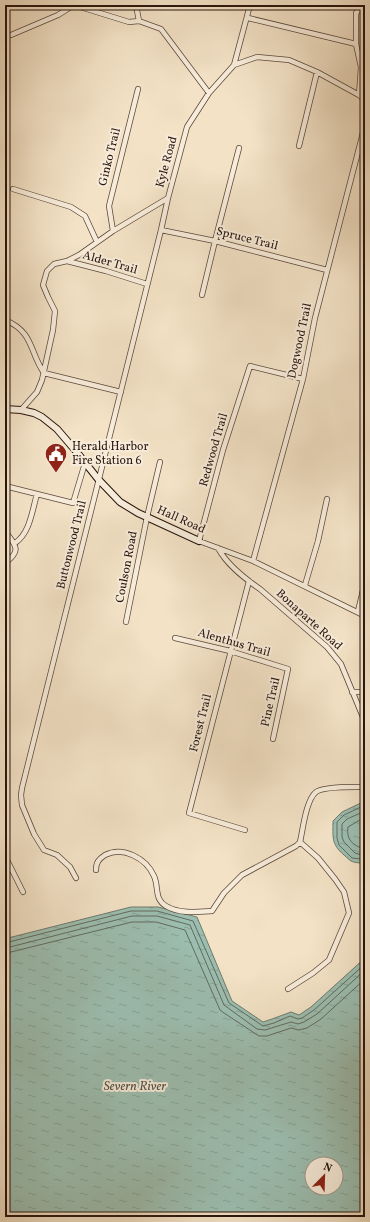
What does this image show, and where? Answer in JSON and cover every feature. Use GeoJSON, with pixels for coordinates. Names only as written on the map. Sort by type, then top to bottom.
{"type":"FeatureCollection","features":[{"type":"Feature","properties":{"kind":"street"},"geometry":{"type":"LineString","coordinates":[[10,35],[58,16],[74,5],[129,22],[139,21],[161,29],[209,93]]}},
{"type":"Feature","properties":{"kind":"street"},"geometry":{"type":"LineString","coordinates":[[136,5],[139,21]]}},
{"type":"Feature","properties":{"kind":"street"},"geometry":{"type":"LineString","coordinates":[[234,64],[248,18],[250,5]]}},
{"type":"Feature","properties":{"kind":"street"},"geometry":{"type":"LineString","coordinates":[[358,95],[361,68],[356,44],[356,13],[363,5]]}},
{"type":"Feature","properties":{"kind":"street"},"geometry":{"type":"LineString","coordinates":[[248,18],[356,44]]}},
{"type":"Feature","properties":{"kind":"street"},"geometry":{"type":"LineString","coordinates":[[234,64],[257,57],[289,60],[317,72],[365,100]]}},
{"type":"Feature","properties":{"kind":"street","name":"Kyle Road"},"geometry":{"type":"LineString","coordinates":[[44,373],[53,330],[55,311],[43,285],[48,271],[54,264],[67,261],[78,255],[113,231],[168,198],[187,127],[209,93],[234,64]]}},
{"type":"Feature","properties":{"kind":"street"},"geometry":{"type":"LineString","coordinates":[[299,146],[317,72]]}},
{"type":"Feature","properties":{"kind":"street","name":"Ginko Trail"},"geometry":{"type":"LineString","coordinates":[[113,231],[109,206],[138,89]]}},
{"type":"Feature","properties":{"kind":"street","name":"Dogwood Trail"},"geometry":{"type":"LineString","coordinates":[[253,561],[303,379],[314,318],[365,125]]}},
{"type":"Feature","properties":{"kind":"street"},"geometry":{"type":"LineString","coordinates":[[202,295],[239,148]]}},
{"type":"Feature","properties":{"kind":"street"},"geometry":{"type":"LineString","coordinates":[[13,189],[71,207],[85,216],[98,242]]}},
{"type":"Feature","properties":{"kind":"street","name":"Buttonwood Trail"},"geometry":{"type":"LineString","coordinates":[[76,878],[70,867],[57,855],[44,850],[34,834],[24,811],[21,795],[98,480],[162,230],[168,198]]}},
{"type":"Feature","properties":{"kind":"street","name":"Spruce Trail"},"geometry":{"type":"LineString","coordinates":[[162,230],[215,241],[327,270]]}},
{"type":"Feature","properties":{"kind":"street","name":"Alder Trail"},"geometry":{"type":"LineString","coordinates":[[67,261],[147,284]]}},
{"type":"Feature","properties":{"kind":"street"},"geometry":{"type":"LineString","coordinates":[[5,320],[20,329],[27,336],[44,373],[121,392]]}},
{"type":"Feature","properties":{"kind":"street","name":"Redwood Trail"},"geometry":{"type":"LineString","coordinates":[[199,541],[224,450],[250,366],[303,379]]}},
{"type":"Feature","properties":{"kind":"street"},"geometry":{"type":"LineString","coordinates":[[18,410],[37,392],[44,373]]}},
{"type":"Feature","properties":{"kind":"street","name":"Hall Road"},"geometry":{"type":"LineString","coordinates":[[5,409],[34,413],[51,423],[86,463],[98,480],[120,502],[130,509],[199,541],[253,561],[358,611],[365,616]]}},
{"type":"Feature","properties":{"kind":"street","name":"Coulson Road"},"geometry":{"type":"LineString","coordinates":[[126,622],[147,517],[160,462]]}},
{"type":"Feature","properties":{"kind":"street"},"geometry":{"type":"LineString","coordinates":[[5,486],[73,503],[86,463]]}},
{"type":"Feature","properties":{"kind":"street"},"geometry":{"type":"LineString","coordinates":[[15,543],[20,540],[27,528],[37,494]]}},
{"type":"Feature","properties":{"kind":"street"},"geometry":{"type":"LineString","coordinates":[[305,585],[318,541],[327,499]]}},
{"type":"Feature","properties":{"kind":"street"},"geometry":{"type":"LineString","coordinates":[[5,531],[15,543],[16,548],[15,554],[5,563]]}},
{"type":"Feature","properties":{"kind":"street","name":"Bonaparte Road"},"geometry":{"type":"LineString","coordinates":[[218,548],[222,556],[249,582],[260,589],[327,647],[341,664],[365,722]]}},
{"type":"Feature","properties":{"kind":"street","name":"Forest Trail"},"geometry":{"type":"LineString","coordinates":[[246,830],[189,813],[249,582]]}},
{"type":"Feature","properties":{"kind":"street"},"geometry":{"type":"LineString","coordinates":[[358,611],[365,582]]}},
{"type":"Feature","properties":{"kind":"street","name":"Alenthus Trail"},"geometry":{"type":"LineString","coordinates":[[175,638],[230,651],[288,669]]}},
{"type":"Feature","properties":{"kind":"street","name":"Pine Trail"},"geometry":{"type":"LineString","coordinates":[[273,739],[288,669]]}},
{"type":"Feature","properties":{"kind":"street"},"geometry":{"type":"LineString","coordinates":[[352,692],[365,692]]}},
{"type":"Feature","properties":{"kind":"street"},"geometry":{"type":"LineString","coordinates":[[96,870],[96,864],[99,858],[109,854],[122,852],[135,856],[145,864],[154,875],[157,895],[160,902],[167,907],[182,911],[212,911],[224,893],[242,875],[292,849],[300,842],[308,808],[316,791],[324,789],[365,787]]}},
{"type":"Feature","properties":{"kind":"street"},"geometry":{"type":"LineString","coordinates":[[288,989],[313,973],[329,960],[349,913],[344,892],[318,858],[300,842]]}},
{"type":"Feature","properties":{"kind":"street"},"geometry":{"type":"LineString","coordinates":[[5,856],[22,892]]}},
{"type":"Feature","properties":{"kind":"water"},"geometry":{"type":"Polygon","coordinates":[[[365,801],[364,868],[360,863],[352,862],[335,844],[333,821],[342,812],[365,801]]]}},
{"type":"Feature","properties":{"kind":"water","name":"Severn River"},"geometry":{"type":"Polygon","coordinates":[[[131,907],[158,907],[197,917],[232,1001],[263,1022],[291,1012],[299,1015],[311,1007],[365,958],[365,1217],[5,1217],[5,937],[8,938],[131,907]]]}},
{"type":"Feature","properties":{"kind":"place","name":"Herald Harbor Fire Station 6"},"geometry":{"type":"Point","coordinates":[56,474]}}]}
